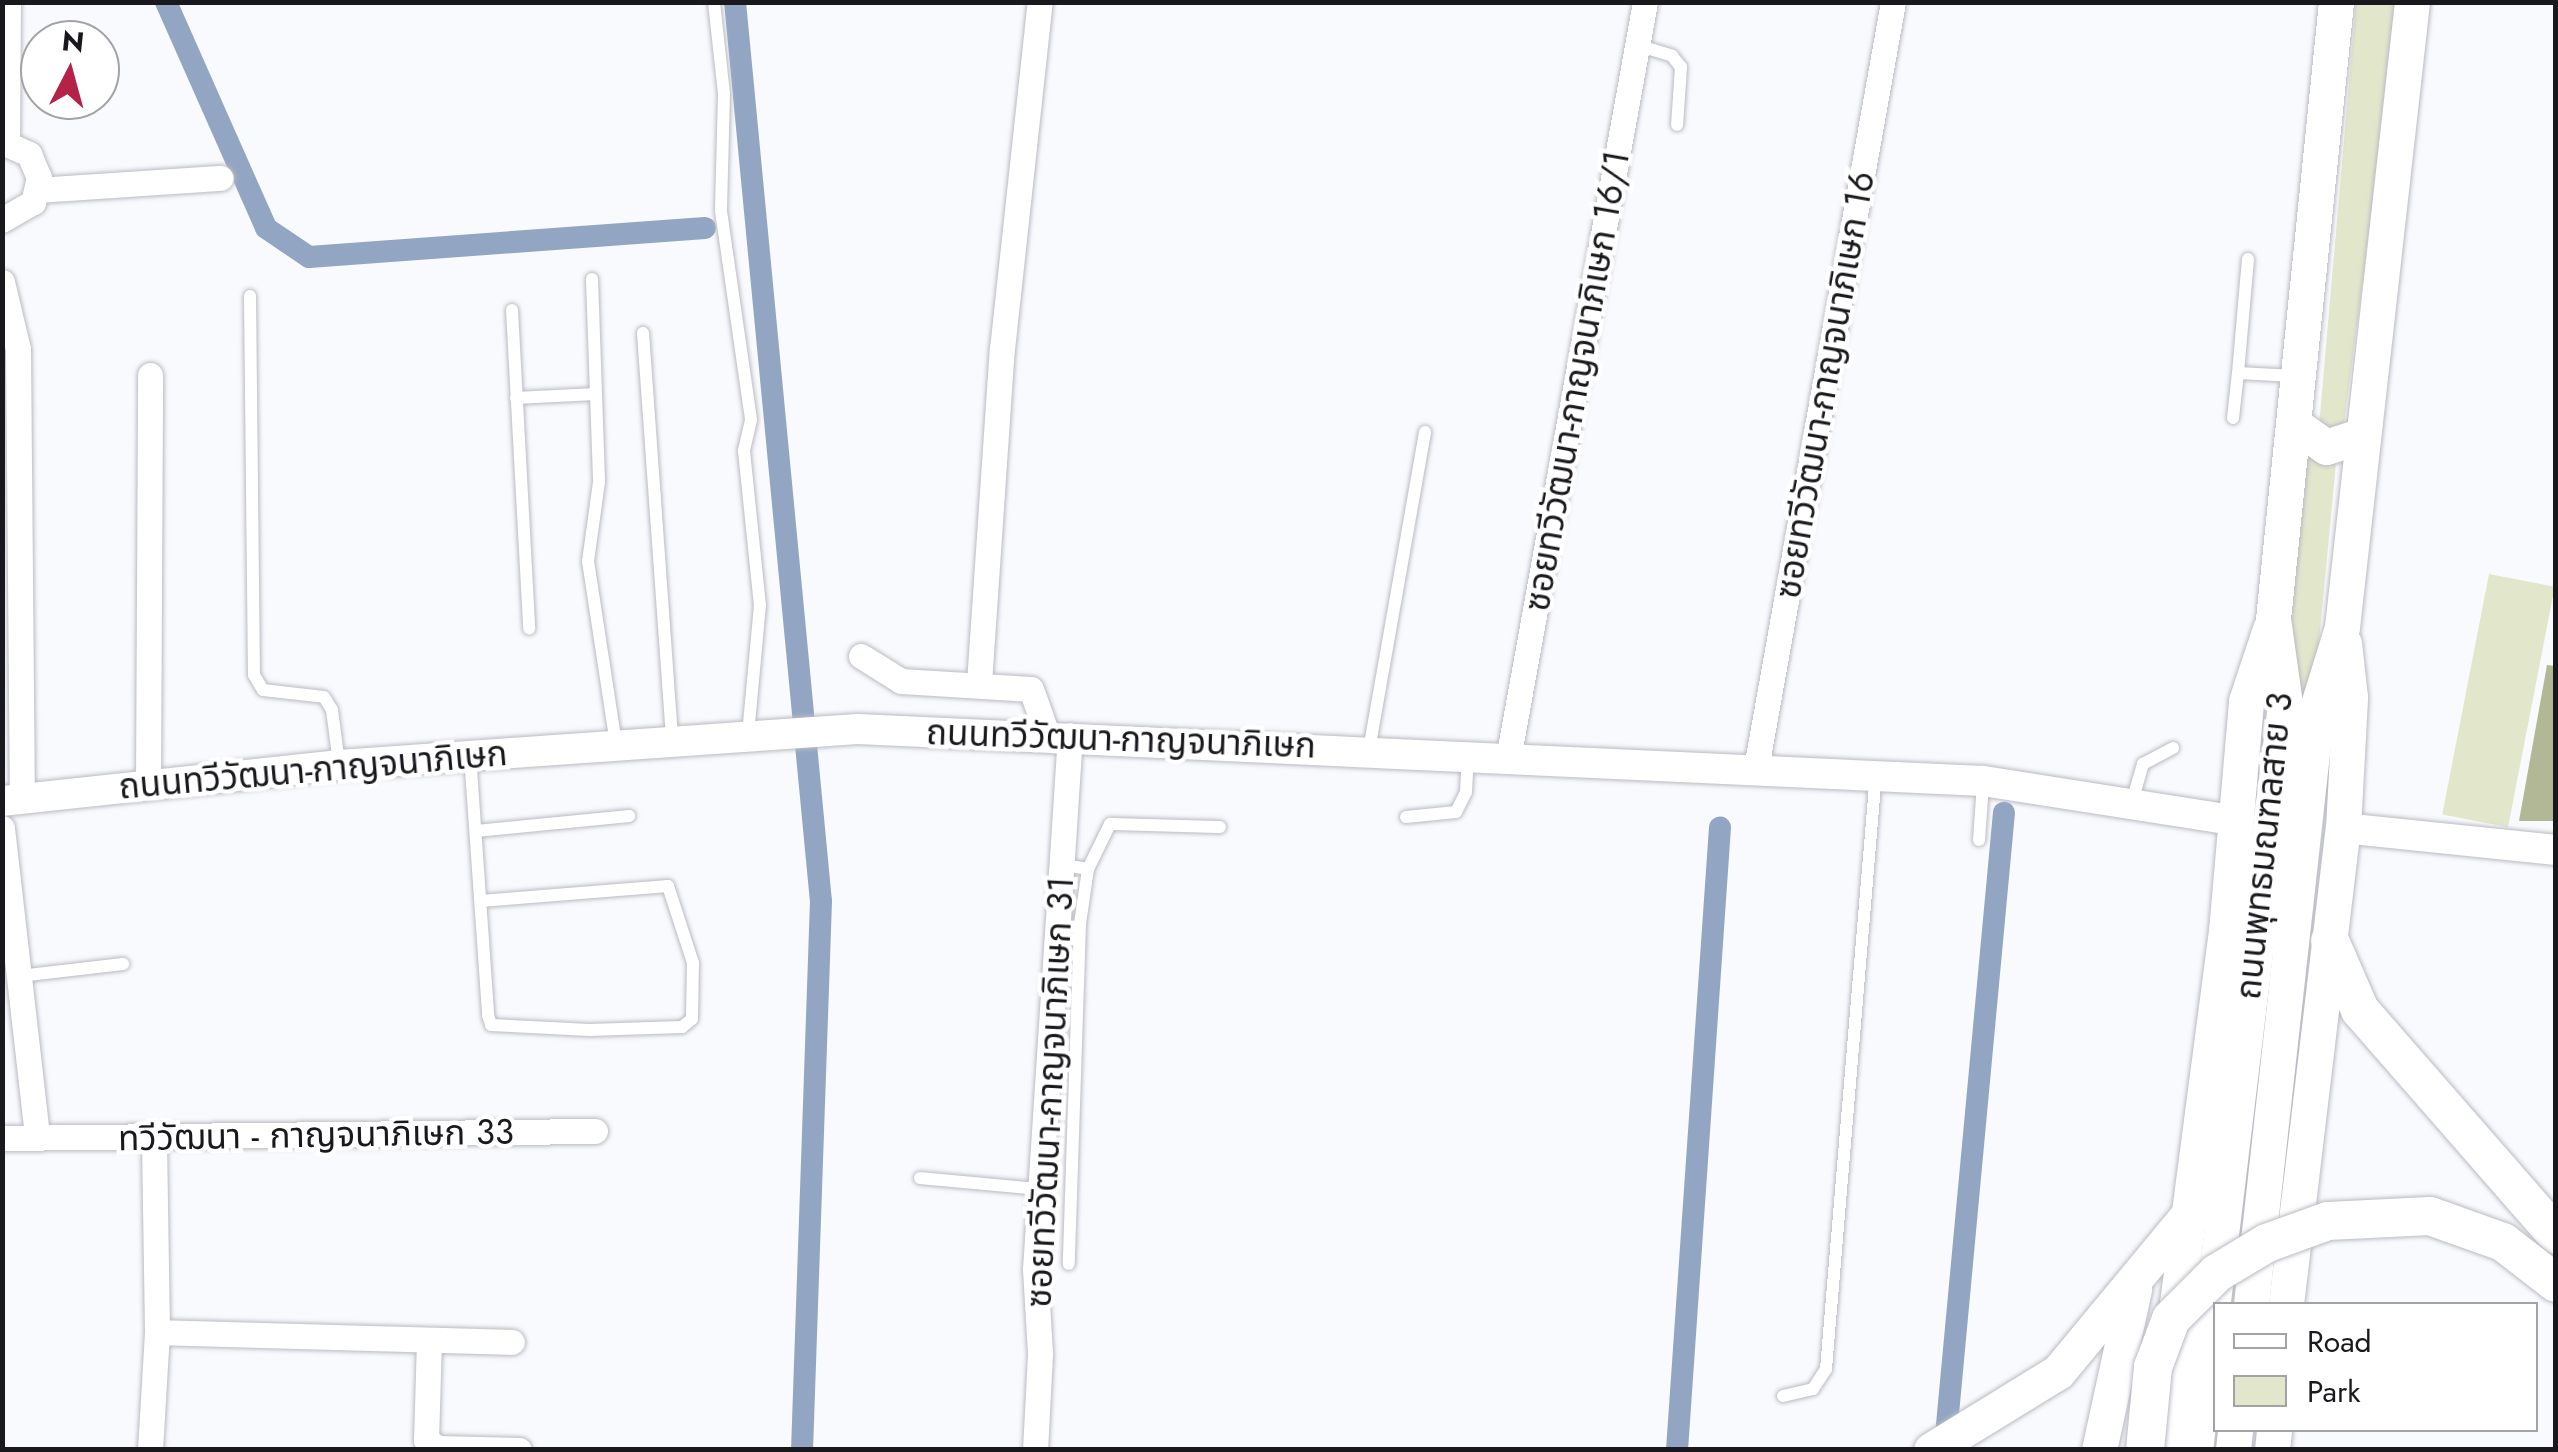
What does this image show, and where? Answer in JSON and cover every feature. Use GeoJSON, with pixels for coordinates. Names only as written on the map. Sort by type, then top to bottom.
{"type":"FeatureCollection","features":[{"type":"Feature","properties":{"kind":"main road","name":"ถนนพุทธมณฑลสาย 3"},"geometry":{"type":"LineString","coordinates":[[2195,1450],[2285,704],[2273,618],[2336,2]]}},
{"type":"Feature","properties":{"kind":"main road","name":"ถนนพุทธมณฑลสาย 3"},"geometry":{"type":"LineString","coordinates":[[2251,1302],[2317,708],[2342,627],[2412,2]]}},
{"type":"Feature","properties":{"kind":"main road"},"geometry":{"type":"LineString","coordinates":[[2295,425],[2326,447],[2362,435]]}},
{"type":"Feature","properties":{"kind":"main road"},"geometry":{"type":"LineString","coordinates":[[2164,1450],[2188,1214],[2238,822],[2246,701],[2273,618]]}},
{"type":"Feature","properties":{"kind":"main road"},"geometry":{"type":"LineString","coordinates":[[2286,1302],[2343,828],[2350,697],[2342,627]]}},
{"type":"Feature","properties":{"kind":"main road"},"geometry":{"type":"LineString","coordinates":[[2330,942],[2360,1010],[2556,1234]]}},
{"type":"Feature","properties":{"kind":"main road"},"geometry":{"type":"LineString","coordinates":[[1932,1450],[2058,1372],[2188,1214]]}},
{"type":"Feature","properties":{"kind":"main road"},"geometry":{"type":"LineString","coordinates":[[2144,1450],[2153,1367],[2171,1319],[2217,1272],[2267,1243],[2328,1221],[2430,1216],[2503,1242],[2556,1283]]}},
{"type":"Feature","properties":{"kind":"main road"},"geometry":{"type":"LineString","coordinates":[[2099,1450],[2136,1281]]}},
{"type":"Feature","properties":{"kind":"street"},"geometry":{"type":"LineString","coordinates":[[2,220],[25,212],[38,190],[29,154],[4,142],[8,2]]}},
{"type":"Feature","properties":{"kind":"street"},"geometry":{"type":"LineString","coordinates":[[979,683],[1002,349],[1040,2]]}},
{"type":"Feature","properties":{"kind":"street","name":"ซอยทวีวัฒนา-กาญจนาภิเษก 16/1"},"geometry":{"type":"LineString","coordinates":[[1508,759],[1645,2]]}},
{"type":"Feature","properties":{"kind":"street","name":"ซอยทวีวัฒนา-กาญจนาภิเษก 16"},"geometry":{"type":"LineString","coordinates":[[1756,768],[1893,2]]}},
{"type":"Feature","properties":{"kind":"street"},"geometry":{"type":"LineString","coordinates":[[38,190],[222,178]]}},
{"type":"Feature","properties":{"kind":"street"},"geometry":{"type":"LineString","coordinates":[[2,282],[10,350],[12,800]]}},
{"type":"Feature","properties":{"kind":"street"},"geometry":{"type":"LineString","coordinates":[[148,782],[150,375]]}},
{"type":"Feature","properties":{"kind":"street"},"geometry":{"type":"LineString","coordinates":[[862,656],[901,680],[1032,690],[1058,735]]}},
{"type":"Feature","properties":{"kind":"street","name":"ถนนทวีวัฒนา-กาญจนาภิเษก"},"geometry":{"type":"LineString","coordinates":[[12,800],[148,782],[470,754],[858,728],[1983,781],[2238,822]]}},
{"type":"Feature","properties":{"kind":"street","name":"ซอยทวีวัฒนา-กาญจนาภิเษก 31"},"geometry":{"type":"LineString","coordinates":[[1035,1450],[1039,1189],[1061,865],[1058,735]]}},
{"type":"Feature","properties":{"kind":"street"},"geometry":{"type":"LineString","coordinates":[[2,828],[37,1135]]}},
{"type":"Feature","properties":{"kind":"street"},"geometry":{"type":"LineString","coordinates":[[2343,828],[2556,850]]}},
{"type":"Feature","properties":{"kind":"street","name":"ทวีวัฒนา - กาญจนาภิเษก 33"},"geometry":{"type":"LineString","coordinates":[[2,1138],[595,1131]]}},
{"type":"Feature","properties":{"kind":"street"},"geometry":{"type":"LineString","coordinates":[[150,1450],[157,1332],[154,1139]]}},
{"type":"Feature","properties":{"kind":"street"},"geometry":{"type":"LineString","coordinates":[[157,1332],[512,1342]]}},
{"type":"Feature","properties":{"kind":"street"},"geometry":{"type":"LineString","coordinates":[[429,1340],[426,1440],[438,1448],[519,1450]]}},
{"type":"Feature","properties":{"kind":"lane"},"geometry":{"type":"LineString","coordinates":[[714,2],[724,94],[721,210],[752,420],[744,451],[760,605],[762,733]]}},
{"type":"Feature","properties":{"kind":"lane"},"geometry":{"type":"LineString","coordinates":[[1638,45],[1672,56],[1681,67],[1677,125]]}},
{"type":"Feature","properties":{"kind":"lane"},"geometry":{"type":"LineString","coordinates":[[2233,418],[2248,259]]}},
{"type":"Feature","properties":{"kind":"lane"},"geometry":{"type":"LineString","coordinates":[[592,279],[599,482],[588,561],[596,645],[616,744]]}},
{"type":"Feature","properties":{"kind":"lane"},"geometry":{"type":"LineString","coordinates":[[250,296],[254,675],[264,690],[324,697],[332,710],[339,766]]}},
{"type":"Feature","properties":{"kind":"lane"},"geometry":{"type":"LineString","coordinates":[[512,310],[529,629]]}},
{"type":"Feature","properties":{"kind":"lane"},"geometry":{"type":"LineString","coordinates":[[643,333],[672,739]]}},
{"type":"Feature","properties":{"kind":"lane"},"geometry":{"type":"LineString","coordinates":[[2238,373],[2300,376]]}},
{"type":"Feature","properties":{"kind":"lane"},"geometry":{"type":"LineString","coordinates":[[516,398],[595,394]]}},
{"type":"Feature","properties":{"kind":"lane"},"geometry":{"type":"LineString","coordinates":[[1369,750],[1426,432]]}},
{"type":"Feature","properties":{"kind":"lane"},"geometry":{"type":"LineString","coordinates":[[2131,804],[2142,764],[2173,748]]}},
{"type":"Feature","properties":{"kind":"lane"},"geometry":{"type":"LineString","coordinates":[[470,754],[492,1025],[682,1028],[692,1019],[692,962],[668,886],[645,883],[482,901]]}},
{"type":"Feature","properties":{"kind":"lane"},"geometry":{"type":"LineString","coordinates":[[1406,817],[1456,812],[1466,792],[1468,756]]}},
{"type":"Feature","properties":{"kind":"lane"},"geometry":{"type":"LineString","coordinates":[[1783,1396],[1813,1389],[1826,1369],[1876,774]]}},
{"type":"Feature","properties":{"kind":"lane"},"geometry":{"type":"LineString","coordinates":[[1978,840],[1983,781]]}},
{"type":"Feature","properties":{"kind":"lane"},"geometry":{"type":"LineString","coordinates":[[476,830],[628,816]]}},
{"type":"Feature","properties":{"kind":"lane"},"geometry":{"type":"LineString","coordinates":[[1069,1264],[1080,924],[1088,869],[1110,824],[1220,827]]}},
{"type":"Feature","properties":{"kind":"lane"},"geometry":{"type":"LineString","coordinates":[[1061,865],[1088,869]]}},
{"type":"Feature","properties":{"kind":"lane"},"geometry":{"type":"LineString","coordinates":[[19,976],[124,964]]}},
{"type":"Feature","properties":{"kind":"lane"},"geometry":{"type":"LineString","coordinates":[[920,1178],[1039,1189]]}},
{"type":"Feature","properties":{"kind":"green space"},"geometry":{"type":"Polygon","coordinates":[[[2356,3],[2399,3],[2343,432],[2319,426],[2356,3]]]}},
{"type":"Feature","properties":{"kind":"green space"},"geometry":{"type":"Polygon","coordinates":[[[2307,457],[2336,463],[2315,684],[2299,727],[2285,637],[2307,457]]]}},
{"type":"Feature","properties":{"kind":"green space"},"geometry":{"type":"Polygon","coordinates":[[[2489,574],[2555,587],[2508,827],[2442,814],[2489,574]]]}},
{"type":"Feature","properties":{"kind":"green space"},"geometry":{"type":"Polygon","coordinates":[[[2547,665],[2555,666],[2555,821],[2519,821],[2547,665]]]}},
{"type":"Feature","properties":{"kind":"waterway"},"geometry":{"type":"LineString","coordinates":[[166,2],[266,228],[309,257],[705,228]]}},
{"type":"Feature","properties":{"kind":"waterway"},"geometry":{"type":"LineString","coordinates":[[735,2],[821,901],[802,1450]]}},
{"type":"Feature","properties":{"kind":"waterway"},"geometry":{"type":"LineString","coordinates":[[1945,1446],[2004,813]]}},
{"type":"Feature","properties":{"kind":"waterway"},"geometry":{"type":"LineString","coordinates":[[1677,1450],[1720,827]]}}]}
